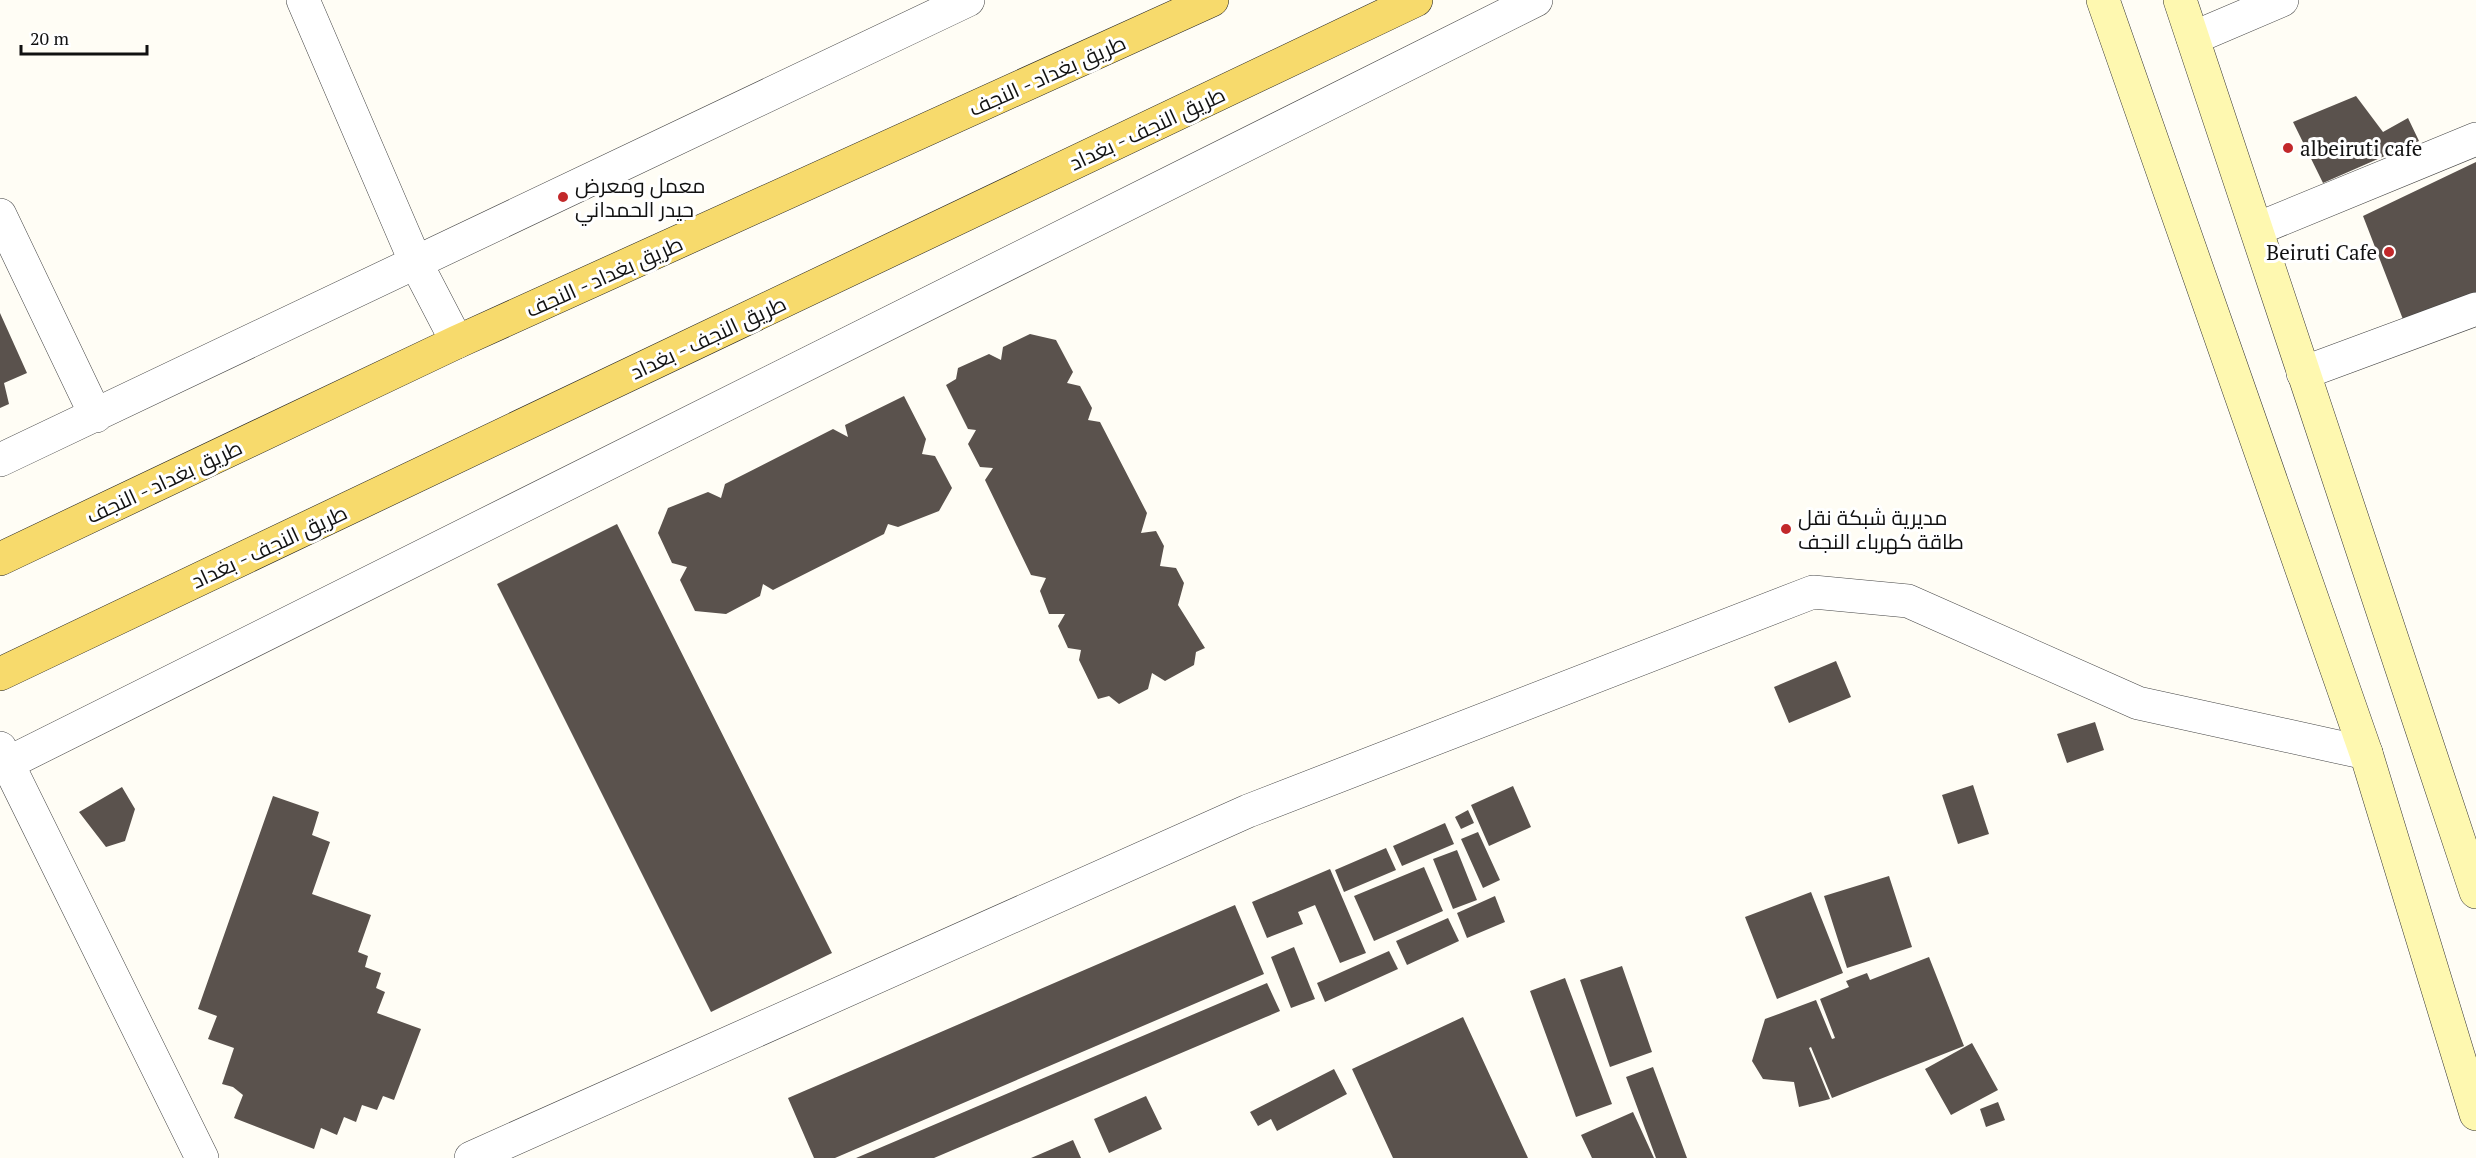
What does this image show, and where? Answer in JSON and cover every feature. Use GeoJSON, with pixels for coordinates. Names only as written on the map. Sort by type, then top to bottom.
{"type":"FeatureCollection","features":[{"type":"Feature","properties":{"kind":"main road","name":"طريق بغداد - النجف"},"geometry":{"type":"LineString","coordinates":[[0,559],[457,342],[1212,0]]}},
{"type":"Feature","properties":{"kind":"main road","name":"طريق النجف - بغداد"},"geometry":{"type":"LineString","coordinates":[[0,674],[1416,0]]}},
{"type":"Feature","properties":{"kind":"main road"},"geometry":{"type":"LineString","coordinates":[[2103,0],[2366,753],[2476,1114]]}},
{"type":"Feature","properties":{"kind":"main road"},"geometry":{"type":"LineString","coordinates":[[2180,0],[2476,892]]}},
{"type":"Feature","properties":{"kind":"street"},"geometry":{"type":"LineString","coordinates":[[303,0],[416,264],[457,342]]}},
{"type":"Feature","properties":{"kind":"street"},"geometry":{"type":"LineString","coordinates":[[0,460],[968,0]]}},
{"type":"Feature","properties":{"kind":"street"},"geometry":{"type":"LineString","coordinates":[[202,1158],[3,759],[1536,0]]}},
{"type":"Feature","properties":{"kind":"street"},"geometry":{"type":"LineString","coordinates":[[2193,38],[2282,0]]}},
{"type":"Feature","properties":{"kind":"street"},"geometry":{"type":"LineString","coordinates":[[2257,229],[2476,139]]}},
{"type":"Feature","properties":{"kind":"street"},"geometry":{"type":"LineString","coordinates":[[0,215],[96,416]]}},
{"type":"Feature","properties":{"kind":"street"},"geometry":{"type":"LineString","coordinates":[[2303,373],[2476,309]]}},
{"type":"Feature","properties":{"kind":"street"},"geometry":{"type":"LineString","coordinates":[[471,1158],[1248,811],[1813,592],[1908,601],[2139,703],[2366,753]]}},
{"type":"Feature","properties":{"kind":"building"},"geometry":{"type":"Polygon","coordinates":[[[2356,96],[2383,132],[2408,118],[2419,141],[2323,183],[2293,122],[2356,96]]]}},
{"type":"Feature","properties":{"kind":"building"},"geometry":{"type":"Polygon","coordinates":[[[2476,162],[2476,297],[2404,322],[2363,216],[2476,162]]]}},
{"type":"Feature","properties":{"kind":"building"},"geometry":{"type":"Polygon","coordinates":[[[0,313],[27,373],[4,383],[9,404],[0,408],[0,313]]]}},
{"type":"Feature","properties":{"kind":"building"},"geometry":{"type":"Polygon","coordinates":[[[1030,334],[1056,340],[1073,372],[1067,383],[1080,386],[1092,408],[1088,420],[1100,422],[1147,513],[1141,533],[1156,531],[1164,546],[1160,566],[1176,568],[1184,583],[1178,605],[1205,648],[1196,652],[1194,665],[1165,681],[1152,673],[1148,689],[1119,704],[1109,696],[1098,699],[1079,660],[1081,650],[1068,648],[1058,626],[1065,614],[1049,614],[1040,591],[1046,578],[1031,575],[985,480],[993,468],[980,467],[968,444],[976,430],[968,429],[946,385],[956,379],[958,368],[989,354],[1001,360],[1003,347],[1030,334]]]}},
{"type":"Feature","properties":{"kind":"building"},"geometry":{"type":"Polygon","coordinates":[[[904,396],[926,439],[922,454],[935,456],[952,488],[939,511],[898,527],[888,524],[884,534],[773,590],[763,584],[760,596],[726,614],[695,611],[680,580],[687,567],[672,563],[658,533],[668,508],[708,492],[721,498],[725,484],[833,429],[848,437],[845,425],[904,396]]]}},
{"type":"Feature","properties":{"kind":"building"},"geometry":{"type":"Polygon","coordinates":[[[617,524],[832,953],[711,1012],[497,584],[617,524]]]}},
{"type":"Feature","properties":{"kind":"building"},"geometry":{"type":"Polygon","coordinates":[[[1836,661],[1851,697],[1789,723],[1774,687],[1836,661]]]}},
{"type":"Feature","properties":{"kind":"building"},"geometry":{"type":"Polygon","coordinates":[[[2095,722],[2104,750],[2067,763],[2057,734],[2095,722]]]}},
{"type":"Feature","properties":{"kind":"building"},"geometry":{"type":"Polygon","coordinates":[[[1973,785],[1989,834],[1958,844],[1942,795],[1973,785]]]}},
{"type":"Feature","properties":{"kind":"building"},"geometry":{"type":"Polygon","coordinates":[[[1513,786],[1531,827],[1489,846],[1471,805],[1513,786]]]}},
{"type":"Feature","properties":{"kind":"building"},"geometry":{"type":"Polygon","coordinates":[[[122,787],[135,809],[125,841],[106,847],[79,812],[122,787]]]}},
{"type":"Feature","properties":{"kind":"building"},"geometry":{"type":"Polygon","coordinates":[[[273,796],[319,812],[312,835],[330,842],[312,894],[371,915],[358,952],[368,956],[365,967],[381,973],[376,988],[385,992],[377,1013],[421,1029],[394,1100],[383,1096],[377,1110],[362,1105],[356,1122],[344,1117],[337,1135],[321,1128],[314,1149],[234,1118],[243,1095],[233,1087],[222,1084],[234,1048],[208,1039],[217,1016],[198,1009],[273,796]]]}},
{"type":"Feature","properties":{"kind":"building"},"geometry":{"type":"Polygon","coordinates":[[[1468,810],[1474,823],[1461,829],[1455,817],[1468,810]]]}},
{"type":"Feature","properties":{"kind":"building"},"geometry":{"type":"Polygon","coordinates":[[[1445,823],[1454,844],[1402,866],[1393,846],[1445,823]]]}},
{"type":"Feature","properties":{"kind":"building"},"geometry":{"type":"Polygon","coordinates":[[[1478,832],[1500,880],[1483,888],[1461,839],[1478,832]]]}},
{"type":"Feature","properties":{"kind":"building"},"geometry":{"type":"Polygon","coordinates":[[[1386,848],[1396,870],[1344,892],[1335,870],[1386,848]]]}},
{"type":"Feature","properties":{"kind":"building"},"geometry":{"type":"Polygon","coordinates":[[[1457,850],[1477,900],[1453,909],[1433,859],[1457,850]]]}},
{"type":"Feature","properties":{"kind":"building"},"geometry":{"type":"Polygon","coordinates":[[[1424,867],[1443,911],[1374,941],[1354,896],[1424,867]]]}},
{"type":"Feature","properties":{"kind":"building"},"geometry":{"type":"Polygon","coordinates":[[[1330,869],[1366,953],[1340,963],[1315,905],[1298,912],[1303,924],[1267,938],[1252,902],[1330,869]]]}},
{"type":"Feature","properties":{"kind":"building"},"geometry":{"type":"Polygon","coordinates":[[[1889,876],[1912,947],[1847,968],[1824,896],[1889,876]]]}},
{"type":"Feature","properties":{"kind":"building"},"geometry":{"type":"Polygon","coordinates":[[[1811,892],[1843,973],[1777,999],[1745,917],[1811,892]]]}},
{"type":"Feature","properties":{"kind":"building"},"geometry":{"type":"Polygon","coordinates":[[[1495,896],[1505,922],[1467,938],[1457,913],[1495,896]]]}},
{"type":"Feature","properties":{"kind":"building"},"geometry":{"type":"Polygon","coordinates":[[[1235,905],[1264,974],[835,1158],[814,1158],[788,1098],[1235,905]]]}},
{"type":"Feature","properties":{"kind":"building"},"geometry":{"type":"Polygon","coordinates":[[[1448,918],[1459,941],[1407,965],[1396,941],[1448,918]]]}},
{"type":"Feature","properties":{"kind":"building"},"geometry":{"type":"Polygon","coordinates":[[[1294,947],[1315,999],[1291,1008],[1271,957],[1294,947]]]}},
{"type":"Feature","properties":{"kind":"building"},"geometry":{"type":"Polygon","coordinates":[[[1389,951],[1398,969],[1325,1002],[1317,983],[1389,951]]]}},
{"type":"Feature","properties":{"kind":"building"},"geometry":{"type":"Polygon","coordinates":[[[1929,957],[1964,1046],[1832,1098],[1811,1047],[1809,1048],[1830,1099],[1799,1107],[1794,1082],[1763,1079],[1752,1061],[1765,1019],[1816,1000],[1832,1039],[1835,1038],[1820,999],[1849,987],[1846,981],[1867,973],[1870,980],[1929,957]]]}},
{"type":"Feature","properties":{"kind":"building"},"geometry":{"type":"Polygon","coordinates":[[[1622,966],[1652,1052],[1610,1067],[1580,980],[1622,966]]]}},
{"type":"Feature","properties":{"kind":"building"},"geometry":{"type":"Polygon","coordinates":[[[1565,978],[1612,1104],[1576,1117],[1530,991],[1565,978]]]}},
{"type":"Feature","properties":{"kind":"building"},"geometry":{"type":"Polygon","coordinates":[[[1267,983],[1280,1011],[934,1158],[856,1158],[1267,983]]]}},
{"type":"Feature","properties":{"kind":"building"},"geometry":{"type":"Polygon","coordinates":[[[1463,1017],[1528,1158],[1393,1158],[1352,1069],[1463,1017]]]}},
{"type":"Feature","properties":{"kind":"building"},"geometry":{"type":"Polygon","coordinates":[[[1972,1043],[1998,1090],[1951,1115],[1925,1069],[1972,1043]]]}},
{"type":"Feature","properties":{"kind":"building"},"geometry":{"type":"Polygon","coordinates":[[[1653,1067],[1687,1158],[1656,1158],[1626,1077],[1653,1067]]]}},
{"type":"Feature","properties":{"kind":"building"},"geometry":{"type":"Polygon","coordinates":[[[1334,1069],[1347,1094],[1277,1131],[1271,1119],[1258,1126],[1250,1112],[1334,1069]]]}},
{"type":"Feature","properties":{"kind":"building"},"geometry":{"type":"Polygon","coordinates":[[[1146,1096],[1162,1129],[1109,1153],[1094,1119],[1146,1096]]]}},
{"type":"Feature","properties":{"kind":"building"},"geometry":{"type":"Polygon","coordinates":[[[1998,1102],[2005,1120],[1986,1127],[1980,1109],[1998,1102]]]}},
{"type":"Feature","properties":{"kind":"building"},"geometry":{"type":"Polygon","coordinates":[[[1633,1112],[1654,1158],[1592,1158],[1581,1135],[1633,1112]]]}},
{"type":"Feature","properties":{"kind":"building"},"geometry":{"type":"Polygon","coordinates":[[[1073,1140],[1081,1158],[1031,1158],[1073,1140]]]}},
{"type":"Feature","properties":{"kind":"place","name":"albeiruti cafe"},"geometry":{"type":"Point","coordinates":[2288,148]}},
{"type":"Feature","properties":{"kind":"place","name":"معمل ومعرض حيدر الحمداني"},"geometry":{"type":"Point","coordinates":[563,197]}},
{"type":"Feature","properties":{"kind":"place","name":"Beiruti Cafe"},"geometry":{"type":"Point","coordinates":[2389,252]}},
{"type":"Feature","properties":{"kind":"place","name":"مديرية شبكة نقل طاقة كهرباء النجف"},"geometry":{"type":"Point","coordinates":[1786,529]}}]}
